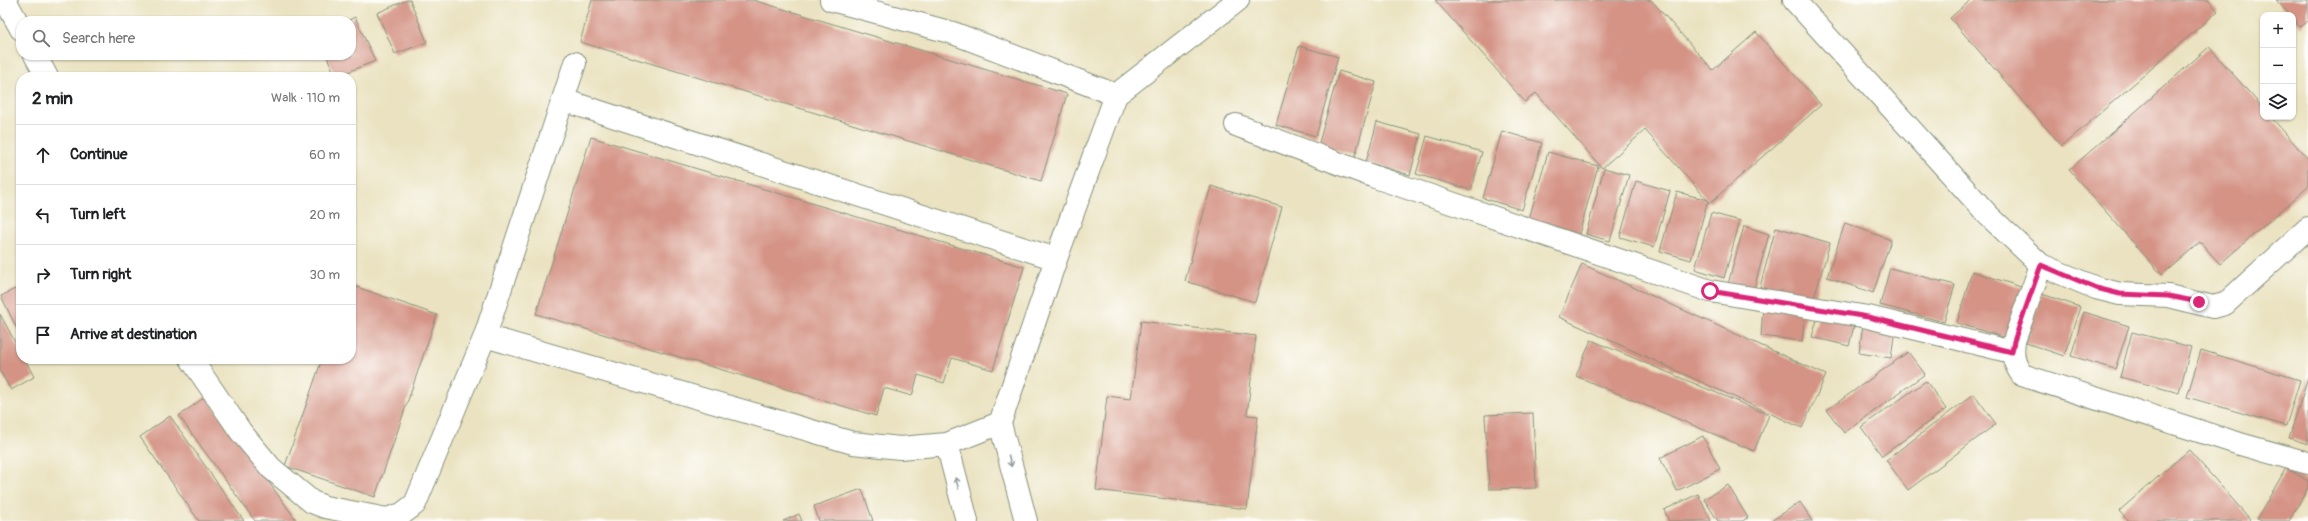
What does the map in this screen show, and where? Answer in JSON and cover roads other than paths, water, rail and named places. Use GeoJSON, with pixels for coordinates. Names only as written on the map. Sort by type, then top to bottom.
{"type":"FeatureCollection","features":[{"type":"Feature","properties":{"kind":"street"},"geometry":{"type":"LineString","coordinates":[[5,0],[16,20]]}},
{"type":"Feature","properties":{"kind":"street"},"geometry":{"type":"LineString","coordinates":[[831,0],[953,33],[1116,95]]}},
{"type":"Feature","properties":{"kind":"street"},"geometry":{"type":"LineString","coordinates":[[1026,521],[1000,423],[1056,259],[1116,95],[1238,0]]}},
{"type":"Feature","properties":{"kind":"street"},"geometry":{"type":"LineString","coordinates":[[1794,0],[1989,216],[2041,265],[2096,288],[2120,294],[2168,296],[2213,307],[2225,304],[2308,228]]}},
{"type":"Feature","properties":{"kind":"street"},"geometry":{"type":"LineString","coordinates":[[38,60],[44,72]]}},
{"type":"Feature","properties":{"kind":"street"},"geometry":{"type":"LineString","coordinates":[[194,364],[241,432],[271,468],[312,502],[325,507],[387,518],[402,514],[415,504],[485,336],[575,63]]}},
{"type":"Feature","properties":{"kind":"street"},"geometry":{"type":"LineString","coordinates":[[563,100],[1056,259]]}},
{"type":"Feature","properties":{"kind":"street"},"geometry":{"type":"LineString","coordinates":[[1236,125],[1374,177],[1710,291],[1868,317],[2012,352]]}},
{"type":"Feature","properties":{"kind":"street"},"geometry":{"type":"LineString","coordinates":[[2041,265],[2014,341],[2012,352],[2015,366],[2022,375],[2028,379],[2240,444],[2308,463]]}},
{"type":"Feature","properties":{"kind":"street"},"geometry":{"type":"LineString","coordinates":[[485,336],[853,443],[900,448],[947,444],[1000,423]]}},
{"type":"Feature","properties":{"kind":"street"},"geometry":{"type":"LineString","coordinates":[[947,444],[967,521]]}}]}
